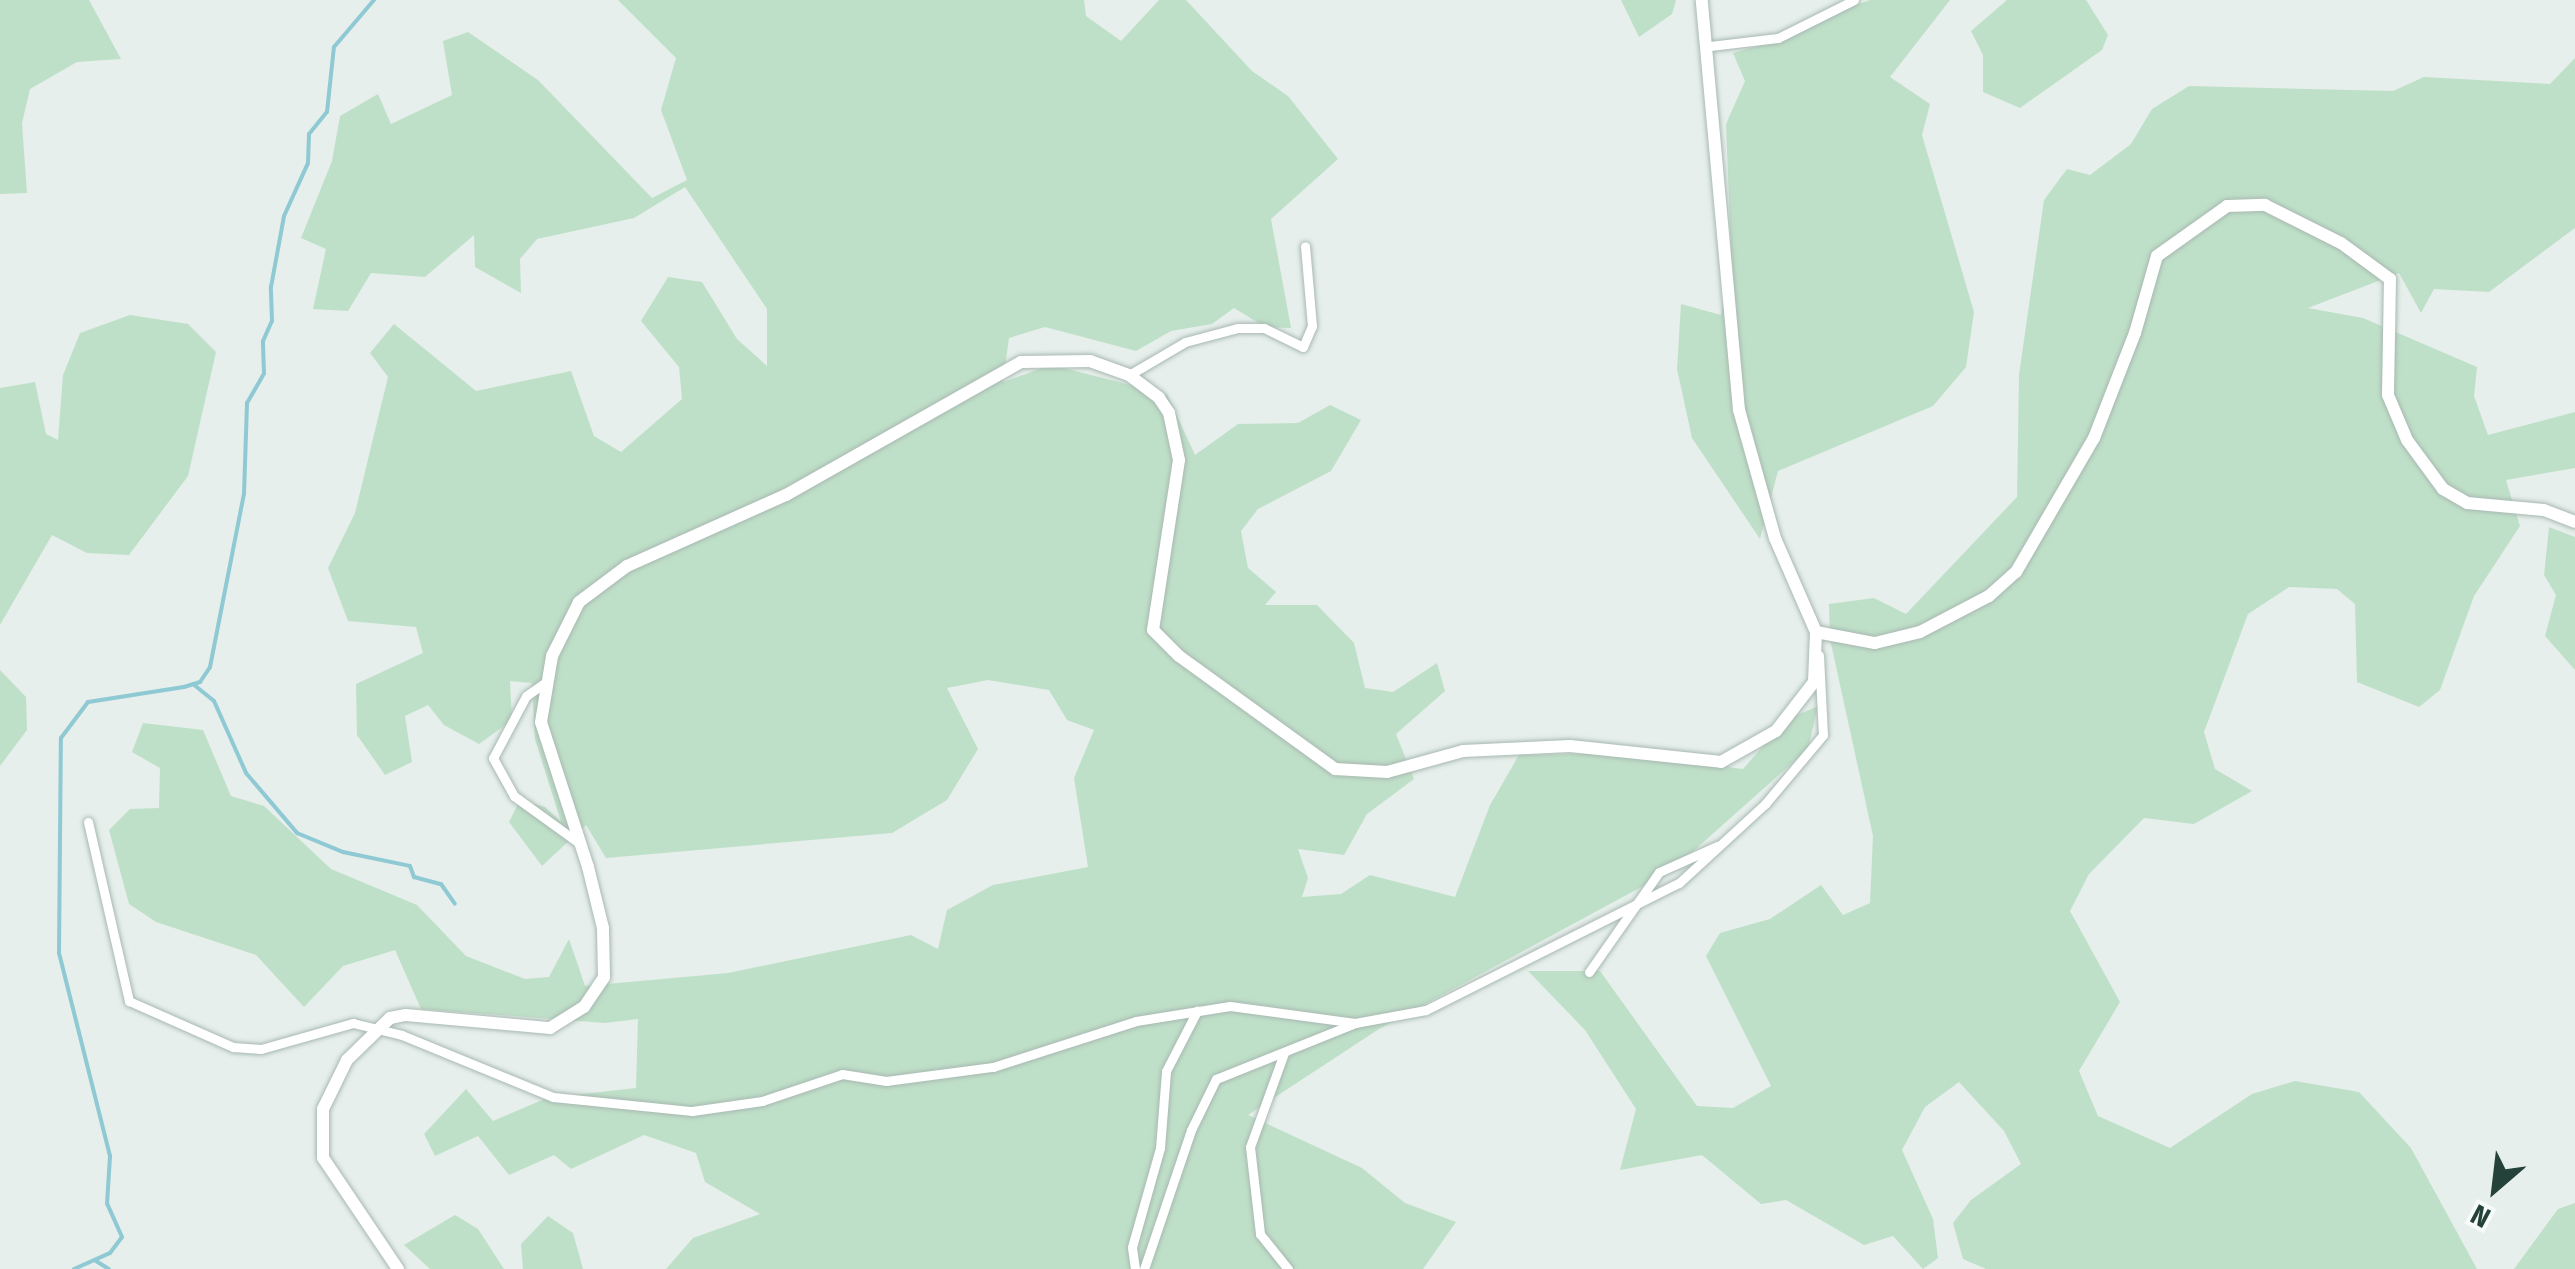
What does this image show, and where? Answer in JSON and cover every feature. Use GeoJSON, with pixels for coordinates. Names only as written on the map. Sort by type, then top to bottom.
{"type":"FeatureCollection","features":[{"type":"Feature","properties":{"kind":"street"},"geometry":{"type":"LineString","coordinates":[[1144,1269],[1191,1130],[1216,1079],[1355,1023],[1426,1010],[1679,883],[1765,804],[1823,734],[1826,702],[1816,632],[1775,538],[1739,410],[1710,46],[1702,0]]}},
{"type":"Feature","properties":{"kind":"street"},"geometry":{"type":"LineString","coordinates":[[1710,46],[1778,38],[1854,0]]}},
{"type":"Feature","properties":{"kind":"street"},"geometry":{"type":"LineString","coordinates":[[1816,632],[1876,643],[1920,632],[2004,585],[2094,438],[2136,333],[2156,256],[2227,206],[2265,204],[2340,243],[2390,279],[2388,395],[2407,440],[2443,489],[2466,503],[2544,510],[2575,522]]}},
{"type":"Feature","properties":{"kind":"street"},"geometry":{"type":"LineString","coordinates":[[1129,375],[1185,342],[1238,328],[1264,328],[1303,347],[1312,326],[1305,246]]}},
{"type":"Feature","properties":{"kind":"street"},"geometry":{"type":"LineString","coordinates":[[398,1269],[331,1177],[319,1136],[335,1080],[390,1018],[418,1014],[550,1028],[584,1007],[604,977],[604,956],[579,844],[544,744],[546,682],[560,634],[578,602],[627,566],[786,495],[1022,362],[1068,358],[1129,375],[1169,413],[1178,448],[1153,630],[1179,656],[1335,769],[1374,774],[1463,750],[1570,746],[1721,762],[1760,745],[1802,704],[1814,682],[1816,632]]}},
{"type":"Feature","properties":{"kind":"street"},"geometry":{"type":"LineString","coordinates":[[546,682],[526,696],[493,758],[514,796],[579,844]]}},
{"type":"Feature","properties":{"kind":"street"},"geometry":{"type":"LineString","coordinates":[[88,822],[129,1001],[233,1047],[260,1050],[353,1023],[380,1028],[554,1097],[692,1111],[762,1101],[842,1074],[886,1082],[993,1066],[1136,1021],[1196,1011],[1286,1009],[1355,1023]]}},
{"type":"Feature","properties":{"kind":"street"},"geometry":{"type":"LineString","coordinates":[[1589,972],[1659,872],[1720,845]]}},
{"type":"Feature","properties":{"kind":"street"},"geometry":{"type":"LineString","coordinates":[[1135,1269],[1132,1246],[1160,1148],[1166,1071],[1196,1011]]}},
{"type":"Feature","properties":{"kind":"street"},"geometry":{"type":"LineString","coordinates":[[1284,1053],[1250,1147],[1260,1234],[1288,1269]]}},
{"type":"Feature","properties":{"kind":"green space"},"geometry":{"type":"Polygon","coordinates":[[[0,0],[89,0],[121,59],[77,62],[30,89],[22,123],[27,193],[0,194],[0,0]]]}},
{"type":"Feature","properties":{"kind":"green space"},"geometry":{"type":"Polygon","coordinates":[[[618,0],[1084,0],[1086,16],[1121,41],[1159,0],[1186,0],[1252,71],[1288,96],[1338,159],[1271,219],[1291,328],[1265,327],[1234,308],[1212,324],[1171,331],[1136,351],[1045,327],[1009,338],[1003,382],[1051,365],[1167,394],[1195,455],[1238,424],[1298,423],[1330,405],[1361,420],[1331,471],[1258,509],[1241,531],[1248,568],[1276,592],[1265,605],[1317,605],[1354,643],[1365,688],[1393,692],[1437,663],[1445,691],[1396,734],[1414,779],[1367,814],[1344,855],[1298,849],[1308,878],[1302,897],[1341,894],[1370,875],[1455,897],[1490,805],[1519,755],[1624,753],[1743,769],[1786,720],[1818,706],[1808,749],[1671,871],[1379,1029],[1248,1115],[1362,1168],[1405,1203],[1456,1222],[1423,1269],[666,1269],[693,1238],[760,1214],[705,1182],[696,1153],[644,1135],[571,1169],[554,1155],[509,1175],[478,1136],[435,1156],[424,1134],[466,1089],[493,1121],[547,1098],[636,1088],[638,1019],[605,1023],[421,1009],[395,950],[343,966],[304,1007],[256,955],[156,922],[129,904],[109,830],[130,809],[159,808],[160,768],[132,752],[143,723],[203,730],[231,796],[264,806],[331,869],[417,905],[466,956],[525,979],[549,977],[569,939],[585,986],[728,973],[911,935],[938,949],[947,910],[993,885],[1088,867],[1074,778],[1094,730],[1067,720],[1049,690],[988,680],[947,688],[978,749],[947,800],[892,833],[606,858],[586,825],[542,866],[509,822],[520,800],[545,807],[561,822],[535,739],[532,683],[510,681],[512,720],[479,744],[444,725],[428,705],[405,716],[412,762],[385,775],[357,735],[356,684],[423,653],[416,627],[348,621],[328,568],[355,513],[388,377],[370,353],[394,324],[476,391],[571,371],[594,436],[621,452],[682,399],[679,367],[641,321],[668,277],[702,282],[737,339],[767,366],[767,309],[685,187],[634,218],[537,239],[520,259],[521,293],[475,267],[474,235],[425,277],[371,273],[348,311],[313,309],[326,249],[301,238],[332,161],[340,116],[378,94],[391,124],[452,95],[443,41],[468,32],[538,80],[652,198],[687,180],[661,110],[676,58],[618,0]]]}},
{"type":"Feature","properties":{"kind":"green space"},"geometry":{"type":"Polygon","coordinates":[[[1621,0],[1676,0],[1672,14],[1639,37],[1621,0]]]}},
{"type":"Feature","properties":{"kind":"green space"},"geometry":{"type":"Polygon","coordinates":[[[1870,0],[1950,0],[1890,77],[1930,104],[1922,135],[1974,312],[1966,367],[1933,406],[1778,471],[1760,539],[1692,438],[1677,369],[1681,304],[1721,315],[1731,251],[1726,124],[1745,81],[1733,53],[1790,37],[1825,15],[1870,0]]]}},
{"type":"Feature","properties":{"kind":"green space"},"geometry":{"type":"Polygon","coordinates":[[[2007,0],[2086,0],[2108,35],[2102,50],[2020,108],[1983,92],[1983,55],[1971,31],[2007,0]]]}},
{"type":"Feature","properties":{"kind":"green space"},"geometry":{"type":"Polygon","coordinates":[[[2575,58],[2575,228],[2489,292],[2434,289],[2421,313],[2399,273],[2308,308],[2363,318],[2477,367],[2474,396],[2488,435],[2575,412],[2575,468],[2506,480],[2520,526],[2474,596],[2440,690],[2419,707],[2357,682],[2355,604],[2337,589],[2289,587],[2248,614],[2204,732],[2215,769],[2252,791],[2194,824],[2144,818],[2089,874],[2070,911],[2120,1002],[2079,1071],[2098,1116],[2170,1148],[2252,1094],[2295,1081],[2359,1092],[2411,1148],[2477,1269],[1986,1269],[1963,1259],[1953,1223],[1971,1200],[2021,1164],[2004,1131],[1959,1082],[1925,1107],[1902,1150],[1933,1219],[1938,1258],[1923,1269],[1893,1236],[1864,1245],[1786,1200],[1761,1204],[1702,1155],[1620,1170],[1636,1109],[1585,1030],[1528,971],[1600,971],[1697,1106],[1733,1108],[1771,1086],[1706,956],[1720,933],[1770,919],[1821,885],[1843,915],[1870,903],[1873,836],[1830,639],[1829,604],[1874,598],[1906,614],[2017,497],[2019,375],[2044,200],[2067,169],[2090,175],[2131,144],[2152,109],[2189,86],[2393,91],[2424,77],[2550,84],[2575,58]]]}},
{"type":"Feature","properties":{"kind":"green space"},"geometry":{"type":"Polygon","coordinates":[[[130,315],[188,324],[216,352],[188,476],[129,555],[87,553],[52,535],[0,625],[0,388],[35,382],[46,434],[58,440],[63,375],[80,333],[130,315]]]}},
{"type":"Feature","properties":{"kind":"green space"},"geometry":{"type":"Polygon","coordinates":[[[2549,527],[2575,537],[2575,670],[2545,636],[2556,595],[2544,575],[2549,527]]]}},
{"type":"Feature","properties":{"kind":"green space"},"geometry":{"type":"Polygon","coordinates":[[[0,670],[26,697],[27,730],[0,766],[0,670]]]}},
{"type":"Feature","properties":{"kind":"green space"},"geometry":{"type":"Polygon","coordinates":[[[2575,1203],[2575,1269],[2514,1269],[2558,1209],[2575,1203]]]}},
{"type":"Feature","properties":{"kind":"green space"},"geometry":{"type":"Polygon","coordinates":[[[455,1215],[478,1229],[504,1269],[430,1269],[404,1245],[455,1215]]]}},
{"type":"Feature","properties":{"kind":"green space"},"geometry":{"type":"Polygon","coordinates":[[[548,1216],[573,1233],[583,1269],[523,1269],[521,1244],[548,1216]]]}},
{"type":"Feature","properties":{"kind":"waterway"},"geometry":{"type":"LineString","coordinates":[[74,1269],[110,1253],[122,1237],[107,1204],[110,1156],[59,953],[61,738],[88,702],[184,687],[200,682],[210,667],[244,494],[247,403],[264,373],[263,341],[272,321],[271,287],[284,216],[308,163],[309,134],[327,112],[334,47],[374,0]]}},
{"type":"Feature","properties":{"kind":"waterway"},"geometry":{"type":"LineString","coordinates":[[193,684],[214,701],[246,773],[297,833],[343,852],[410,866],[414,877],[441,884],[455,904]]}},
{"type":"Feature","properties":{"kind":"waterway"},"geometry":{"type":"LineString","coordinates":[[96,1261],[109,1269]]}}]}
